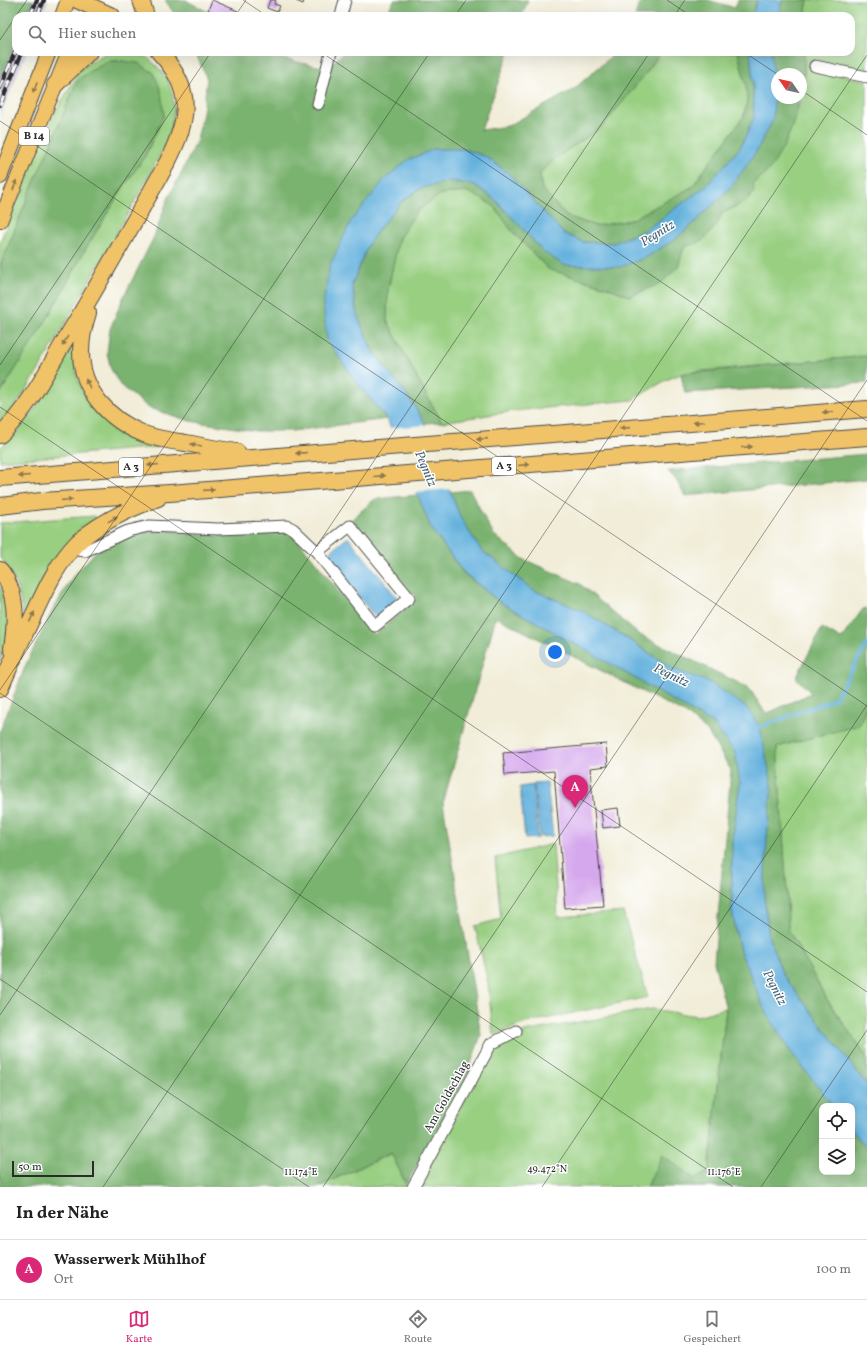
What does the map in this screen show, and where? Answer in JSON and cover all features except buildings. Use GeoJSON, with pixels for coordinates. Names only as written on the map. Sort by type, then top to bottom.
{"type":"FeatureCollection","features":[{"type":"Feature","properties":{"kind":"highway"},"geometry":{"type":"LineString","coordinates":[[141,0],[145,12]]}},
{"type":"Feature","properties":{"kind":"highway"},"geometry":{"type":"LineString","coordinates":[[84,5],[102,12]]}},
{"type":"Feature","properties":{"kind":"highway"},"geometry":{"type":"LineString","coordinates":[[55,85],[85,56]]}},
{"type":"Feature","properties":{"kind":"highway"},"geometry":{"type":"LineString","coordinates":[[0,435],[11,425],[25,407],[92,295],[168,163],[177,144],[182,128],[185,101],[182,85],[175,71],[162,56]]}},
{"type":"Feature","properties":{"kind":"highway"},"geometry":{"type":"LineString","coordinates":[[92,295],[83,330],[81,352],[84,375],[96,398],[109,413],[124,424],[144,434],[167,440],[262,456]]}},
{"type":"Feature","properties":{"kind":"highway","name":"A 3"},"geometry":{"type":"LineString","coordinates":[[0,478],[867,409]]}},
{"type":"Feature","properties":{"kind":"highway","name":"A 3"},"geometry":{"type":"LineString","coordinates":[[0,506],[42,501],[170,493],[867,437]]}},
{"type":"Feature","properties":{"kind":"highway"},"geometry":{"type":"LineString","coordinates":[[0,689],[52,577],[72,549],[80,541],[101,526],[144,503],[170,493]]}},
{"type":"Feature","properties":{"kind":"highway"},"geometry":{"type":"LineString","coordinates":[[0,570],[10,589],[16,611],[10,665]]}},
{"type":"Feature","properties":{"kind":"main road"},"geometry":{"type":"LineString","coordinates":[[64,12],[68,0]]}},
{"type":"Feature","properties":{"kind":"main road","name":"B 14"},"geometry":{"type":"LineString","coordinates":[[0,177],[46,56]]}},
{"type":"Feature","properties":{"kind":"main road","name":"B 14"},"geometry":{"type":"LineString","coordinates":[[0,221],[67,56]]}},
{"type":"Feature","properties":{"kind":"street"},"geometry":{"type":"LineString","coordinates":[[342,12],[345,0]]}},
{"type":"Feature","properties":{"kind":"street"},"geometry":{"type":"LineString","coordinates":[[318,104],[330,56]]}},
{"type":"Feature","properties":{"kind":"street"},"geometry":{"type":"LineString","coordinates":[[815,66],[867,77]]}},
{"type":"Feature","properties":{"kind":"street"},"geometry":{"type":"LineString","coordinates":[[72,549],[86,551],[128,531],[149,526],[218,529],[287,526],[293,529],[317,552],[375,626],[409,598],[350,526],[317,552]]}},
{"type":"Feature","properties":{"kind":"street","name":"Am Goldschlag"},"geometry":{"type":"LineString","coordinates":[[413,1187],[491,1044],[516,1031]]}},
{"type":"Feature","properties":{"kind":"shaded area"},"geometry":{"type":"Polygon","coordinates":[[[33,0],[48,0],[44,12],[28,12],[33,0]]]}},
{"type":"Feature","properties":{"kind":"shaded area"},"geometry":{"type":"Polygon","coordinates":[[[12,50],[12,56],[25,56],[0,116],[0,79],[12,50]]]}},
{"type":"Feature","properties":{"kind":"green space"},"geometry":{"type":"Polygon","coordinates":[[[0,0],[33,0],[28,12],[12,12],[12,50],[0,79],[0,0]]]}},
{"type":"Feature","properties":{"kind":"green space"},"geometry":{"type":"Polygon","coordinates":[[[165,0],[187,0],[208,12],[173,12],[165,0]]]}},
{"type":"Feature","properties":{"kind":"green space"},"geometry":{"type":"Polygon","coordinates":[[[394,0],[528,0],[524,12],[388,12],[394,0]]]}},
{"type":"Feature","properties":{"kind":"green space"},"geometry":{"type":"Polygon","coordinates":[[[648,0],[708,0],[735,8],[738,0],[757,0],[753,12],[636,12],[638,6],[648,0]]]}},
{"type":"Feature","properties":{"kind":"green space"},"geometry":{"type":"Polygon","coordinates":[[[782,0],[808,0],[806,12],[779,12],[782,0]]]}},
{"type":"Feature","properties":{"kind":"green space"},"geometry":{"type":"Polygon","coordinates":[[[808,0],[867,0],[867,72],[808,67],[867,81],[867,356],[690,372],[666,380],[632,400],[514,411],[442,422],[387,320],[388,289],[399,238],[417,211],[441,194],[469,192],[494,206],[512,231],[548,269],[607,287],[629,296],[678,267],[684,247],[702,241],[717,225],[722,213],[746,202],[753,183],[765,174],[799,104],[807,104],[807,68],[804,68],[804,56],[855,56],[855,12],[806,12],[808,0]]]}},
{"type":"Feature","properties":{"kind":"green space"},"geometry":{"type":"Polygon","coordinates":[[[101,56],[144,56],[149,59],[159,68],[168,80],[172,93],[174,109],[170,133],[134,203],[37,373],[0,426],[0,394],[47,319],[84,252],[120,192],[145,156],[164,115],[123,61],[109,61],[78,80],[29,194],[0,267],[0,242],[44,137],[57,109],[79,72],[87,64],[101,56]]]}},
{"type":"Feature","properties":{"kind":"green space"},"geometry":{"type":"Polygon","coordinates":[[[197,56],[268,56],[327,68],[340,56],[508,56],[481,130],[508,126],[574,89],[611,56],[658,56],[603,126],[557,157],[540,173],[542,189],[566,216],[596,226],[631,220],[692,187],[744,116],[747,100],[746,86],[739,56],[750,56],[754,118],[740,148],[706,186],[644,231],[613,243],[583,242],[563,233],[507,172],[485,156],[463,149],[434,149],[330,265],[356,382],[387,419],[292,431],[256,431],[190,421],[149,408],[120,385],[111,369],[107,353],[110,329],[123,298],[154,237],[167,201],[197,141],[203,113],[207,79],[197,56]]]}},
{"type":"Feature","properties":{"kind":"green space"},"geometry":{"type":"Polygon","coordinates":[[[658,56],[739,56],[746,86],[747,100],[744,116],[692,187],[631,220],[596,226],[566,216],[542,189],[540,173],[557,157],[603,126],[658,56]]]}},
{"type":"Feature","properties":{"kind":"green space"},"geometry":{"type":"Polygon","coordinates":[[[770,56],[804,56],[804,68],[771,68],[771,104],[798,104],[791,128],[783,148],[777,158],[764,175],[753,183],[754,192],[746,202],[722,213],[717,225],[702,241],[684,247],[678,267],[660,284],[629,296],[607,287],[548,269],[512,231],[494,206],[469,192],[441,194],[417,211],[399,238],[388,289],[387,320],[442,422],[425,423],[414,405],[372,350],[357,315],[352,285],[368,245],[381,226],[401,202],[421,188],[450,181],[475,185],[493,198],[543,252],[645,258],[674,240],[695,222],[756,152],[770,56]]]}},
{"type":"Feature","properties":{"kind":"green space"},"geometry":{"type":"Polygon","coordinates":[[[109,61],[138,63],[154,73],[161,91],[164,115],[145,156],[120,192],[84,252],[47,319],[0,394],[0,267],[29,194],[78,80],[109,61]]]}},
{"type":"Feature","properties":{"kind":"green space"},"geometry":{"type":"Polygon","coordinates":[[[74,338],[77,373],[81,388],[92,406],[115,428],[133,438],[159,447],[0,461],[0,448],[12,437],[33,411],[74,338]]]}},
{"type":"Feature","properties":{"kind":"green space"},"geometry":{"type":"Polygon","coordinates":[[[867,356],[867,383],[685,393],[681,374],[867,356]]]}},
{"type":"Feature","properties":{"kind":"green space"},"geometry":{"type":"Polygon","coordinates":[[[867,454],[867,479],[685,496],[676,480],[668,471],[867,454]]]}},
{"type":"Feature","properties":{"kind":"green space"},"geometry":{"type":"Polygon","coordinates":[[[470,490],[493,534],[523,559],[580,584],[638,634],[749,688],[766,714],[811,693],[796,678],[822,628],[841,639],[863,609],[867,608],[867,705],[859,725],[777,747],[788,929],[826,998],[867,1058],[867,1085],[783,975],[769,938],[764,898],[767,837],[772,785],[711,683],[673,669],[583,611],[533,590],[481,550],[461,519],[451,492],[470,490]]]}},
{"type":"Feature","properties":{"kind":"green space"},"geometry":{"type":"Polygon","coordinates":[[[418,495],[431,528],[463,573],[500,602],[713,724],[735,752],[740,783],[732,842],[732,912],[740,951],[790,1051],[831,1103],[819,1103],[819,1175],[855,1175],[855,1134],[867,1149],[867,1187],[647,1187],[662,1155],[695,1179],[709,1172],[726,1009],[714,962],[731,770],[707,731],[688,715],[496,617],[443,803],[481,1035],[463,1086],[406,1184],[391,1153],[317,1187],[0,1187],[0,731],[27,662],[53,610],[73,576],[104,543],[130,533],[165,530],[217,536],[285,530],[293,534],[374,635],[417,599],[351,520],[375,499],[418,495]]]}},
{"type":"Feature","properties":{"kind":"green space"},"geometry":{"type":"Polygon","coordinates":[[[94,516],[96,518],[84,527],[45,575],[23,620],[17,587],[6,565],[0,558],[0,523],[94,516]]]}},
{"type":"Feature","properties":{"kind":"green space"},"geometry":{"type":"Polygon","coordinates":[[[0,586],[8,608],[8,623],[6,638],[0,660],[0,586]]]}},
{"type":"Feature","properties":{"kind":"green space"},"geometry":{"type":"Polygon","coordinates":[[[867,705],[867,1058],[826,998],[788,929],[777,747],[859,725],[867,705]]]}},
{"type":"Feature","properties":{"kind":"green space"},"geometry":{"type":"Polygon","coordinates":[[[553,844],[558,917],[623,912],[648,997],[526,1023],[493,1035],[488,983],[475,926],[501,919],[495,858],[553,844]]]}},
{"type":"Feature","properties":{"kind":"green space"},"geometry":{"type":"Polygon","coordinates":[[[726,1008],[709,1172],[695,1179],[662,1156],[647,1187],[418,1187],[490,1051],[518,1033],[652,1009],[697,1016],[726,1008]]]}},
{"type":"Feature","properties":{"kind":"green space"},"geometry":{"type":"Polygon","coordinates":[[[392,1153],[406,1184],[404,1187],[317,1187],[392,1153]]]}},
{"type":"Feature","properties":{"kind":"water"},"geometry":{"type":"Polygon","coordinates":[[[757,0],[782,0],[779,12],[753,12],[757,0]]]}},
{"type":"Feature","properties":{"kind":"water","name":"Pegnitz"},"geometry":{"type":"Polygon","coordinates":[[[750,56],[771,56],[773,68],[771,68],[771,104],[774,104],[773,120],[756,152],[731,187],[695,222],[674,240],[645,258],[620,267],[564,265],[543,252],[493,198],[475,185],[450,181],[421,188],[401,202],[381,226],[368,245],[352,285],[357,315],[372,350],[414,405],[425,423],[461,519],[481,550],[533,590],[583,611],[673,669],[711,683],[746,707],[760,727],[772,785],[767,837],[764,897],[769,938],[783,975],[867,1085],[867,1149],[855,1134],[855,1103],[831,1103],[790,1051],[763,1006],[740,951],[732,912],[732,842],[740,783],[735,752],[713,724],[500,602],[463,572],[431,528],[387,419],[356,382],[327,340],[323,304],[330,265],[351,221],[385,179],[408,160],[434,149],[463,149],[485,156],[507,172],[563,233],[583,242],[613,243],[644,231],[706,186],[740,148],[754,118],[750,56]]]}},
{"type":"Feature","properties":{"kind":"water"},"geometry":{"type":"Polygon","coordinates":[[[348,537],[399,600],[376,618],[325,556],[348,537]]]}},
{"type":"Feature","properties":{"kind":"water"},"geometry":{"type":"Polygon","coordinates":[[[547,783],[553,836],[540,837],[534,784],[547,783]]]}},
{"type":"Feature","properties":{"kind":"water"},"geometry":{"type":"Polygon","coordinates":[[[533,785],[538,838],[525,839],[520,787],[533,785]]]}},
{"type":"Feature","properties":{"kind":"pier"},"geometry":{"type":"Polygon","coordinates":[[[427,425],[451,489],[415,492],[389,428],[427,425]]]}},
{"type":"Feature","properties":{"kind":"waterway"},"geometry":{"type":"LineString","coordinates":[[757,728],[835,699],[867,644]]}},
{"type":"Feature","properties":{"kind":"railway"},"geometry":{"type":"LineString","coordinates":[[32,12],[37,0]]}},
{"type":"Feature","properties":{"kind":"railway"},"geometry":{"type":"LineString","coordinates":[[39,12],[44,0]]}},
{"type":"Feature","properties":{"kind":"railway"},"geometry":{"type":"LineString","coordinates":[[0,88],[13,56]]}},
{"type":"Feature","properties":{"kind":"railway"},"geometry":{"type":"LineString","coordinates":[[0,105],[20,56]]}},
{"type":"Feature","properties":{"kind":"place","name":"Wasserwerk Mühlhof"},"geometry":{"type":"Point","coordinates":[575,808]}}]}
